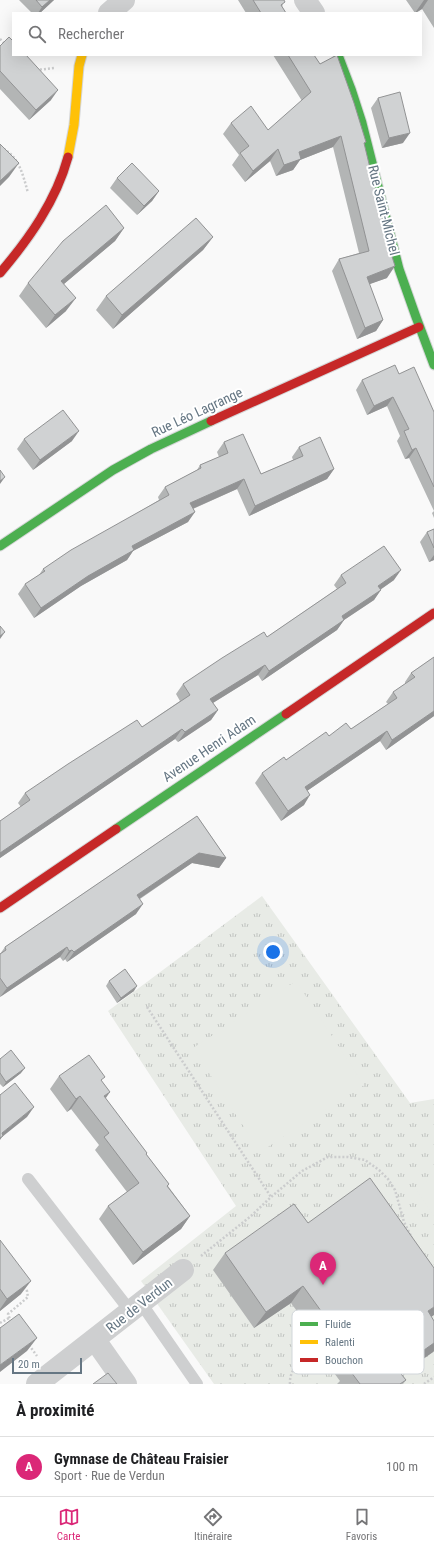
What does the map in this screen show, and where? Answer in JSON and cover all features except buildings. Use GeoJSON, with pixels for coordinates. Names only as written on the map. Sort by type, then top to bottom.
{"type":"FeatureCollection","features":[{"type":"Feature","properties":{"kind":"street"},"geometry":{"type":"LineString","coordinates":[[110,12],[124,0]]}},
{"type":"Feature","properties":{"kind":"street"},"geometry":{"type":"LineString","coordinates":[[305,0],[313,12]]}},
{"type":"Feature","properties":{"kind":"street"},"geometry":{"type":"LineString","coordinates":[[0,274],[37,224],[50,203],[67,161],[71,143],[79,66],[82,56]]}},
{"type":"Feature","properties":{"kind":"street","name":"Rue Saint-Michel"},"geometry":{"type":"LineString","coordinates":[[338,56],[349,79],[358,110],[381,195],[389,235],[402,279],[434,365]]}},
{"type":"Feature","properties":{"kind":"street","name":"Rue Léo Lagrange"},"geometry":{"type":"LineString","coordinates":[[0,546],[113,470],[150,449],[284,387],[419,328]]}},
{"type":"Feature","properties":{"kind":"street","name":"Avenue Henri Adam"},"geometry":{"type":"LineString","coordinates":[[0,908],[434,613]]}},
{"type":"Feature","properties":{"kind":"street","name":"Rue de Verdun"},"geometry":{"type":"LineString","coordinates":[[44,1379],[183,1270]]}},
{"type":"Feature","properties":{"kind":"street","name":"Rue de Verdun"},"geometry":{"type":"LineString","coordinates":[[95,1340],[126,1384]]}},
{"type":"Feature","properties":{"kind":"lane"},"geometry":{"type":"LineString","coordinates":[[28,1179],[136,1308],[197,1384]]}},
{"type":"Feature","properties":{"kind":"path"},"geometry":{"type":"LineString","coordinates":[[0,39],[9,49]]}},
{"type":"Feature","properties":{"kind":"path"},"geometry":{"type":"LineString","coordinates":[[31,70],[79,66]]}},
{"type":"Feature","properties":{"kind":"path"},"geometry":{"type":"LineString","coordinates":[[0,147],[11,154],[20,166],[37,224]]}},
{"type":"Feature","properties":{"kind":"path"},"geometry":{"type":"LineString","coordinates":[[147,1006],[271,1197]]}},
{"type":"Feature","properties":{"kind":"path"},"geometry":{"type":"LineString","coordinates":[[183,1270],[250,1216],[302,1170],[328,1157],[348,1157],[365,1160],[379,1170],[388,1179],[395,1190],[404,1222],[413,1239]]}},
{"type":"Feature","properties":{"kind":"path"},"geometry":{"type":"LineString","coordinates":[[15,1327],[8,1314],[28,1297],[27,1291],[22,1285]]}},
{"type":"Feature","properties":{"kind":"path"},"geometry":{"type":"LineString","coordinates":[[0,1323],[9,1318]]}},
{"type":"Feature","properties":{"kind":"path"},"geometry":{"type":"LineString","coordinates":[[28,1344],[44,1379]]}},
{"type":"Feature","properties":{"kind":"path"},"geometry":{"type":"LineString","coordinates":[[290,1384],[292,1374]]}},
{"type":"Feature","properties":{"kind":"path"},"geometry":{"type":"LineString","coordinates":[[424,1384],[434,1377]]}},
{"type":"Feature","properties":{"kind":"green space"},"geometry":{"type":"Polygon","coordinates":[[[262,896],[410,1103],[434,1099],[434,1384],[214,1384],[141,1281],[236,1206],[108,1011],[262,896]]]}},
{"type":"Feature","properties":{"kind":"green space"},"geometry":{"type":"Polygon","coordinates":[[[296,981],[364,1085],[260,1152],[193,1048],[296,981]]]}},
{"type":"Feature","properties":{"kind":"green space"},"geometry":{"type":"Polygon","coordinates":[[[434,1176],[434,1216],[416,1189],[434,1176]]]}},
{"type":"Feature","properties":{"kind":"traffic: fast"},"geometry":{"type":"LineString","coordinates":[[338,56],[362,123],[399,269],[434,365]]}},
{"type":"Feature","properties":{"kind":"traffic: fast"},"geometry":{"type":"LineString","coordinates":[[0,546],[113,470],[151,449],[211,421]]}},
{"type":"Feature","properties":{"kind":"traffic: fast"},"geometry":{"type":"LineString","coordinates":[[116,829],[286,714]]}},
{"type":"Feature","properties":{"kind":"traffic: slow"},"geometry":{"type":"LineString","coordinates":[[68,157],[74,125],[79,66],[82,56]]}},
{"type":"Feature","properties":{"kind":"traffic: jam"},"geometry":{"type":"LineString","coordinates":[[0,273],[31,233],[49,204],[63,173],[68,157]]}},
{"type":"Feature","properties":{"kind":"traffic: jam"},"geometry":{"type":"LineString","coordinates":[[211,421],[419,327]]}},
{"type":"Feature","properties":{"kind":"traffic: jam"},"geometry":{"type":"LineString","coordinates":[[286,714],[434,613]]}},
{"type":"Feature","properties":{"kind":"traffic: jam"},"geometry":{"type":"LineString","coordinates":[[0,908],[116,829]]}},
{"type":"Feature","properties":{"kind":"place","name":"Gymnase de Château Fraisier"},"geometry":{"type":"Point","coordinates":[323,1285]}}]}
